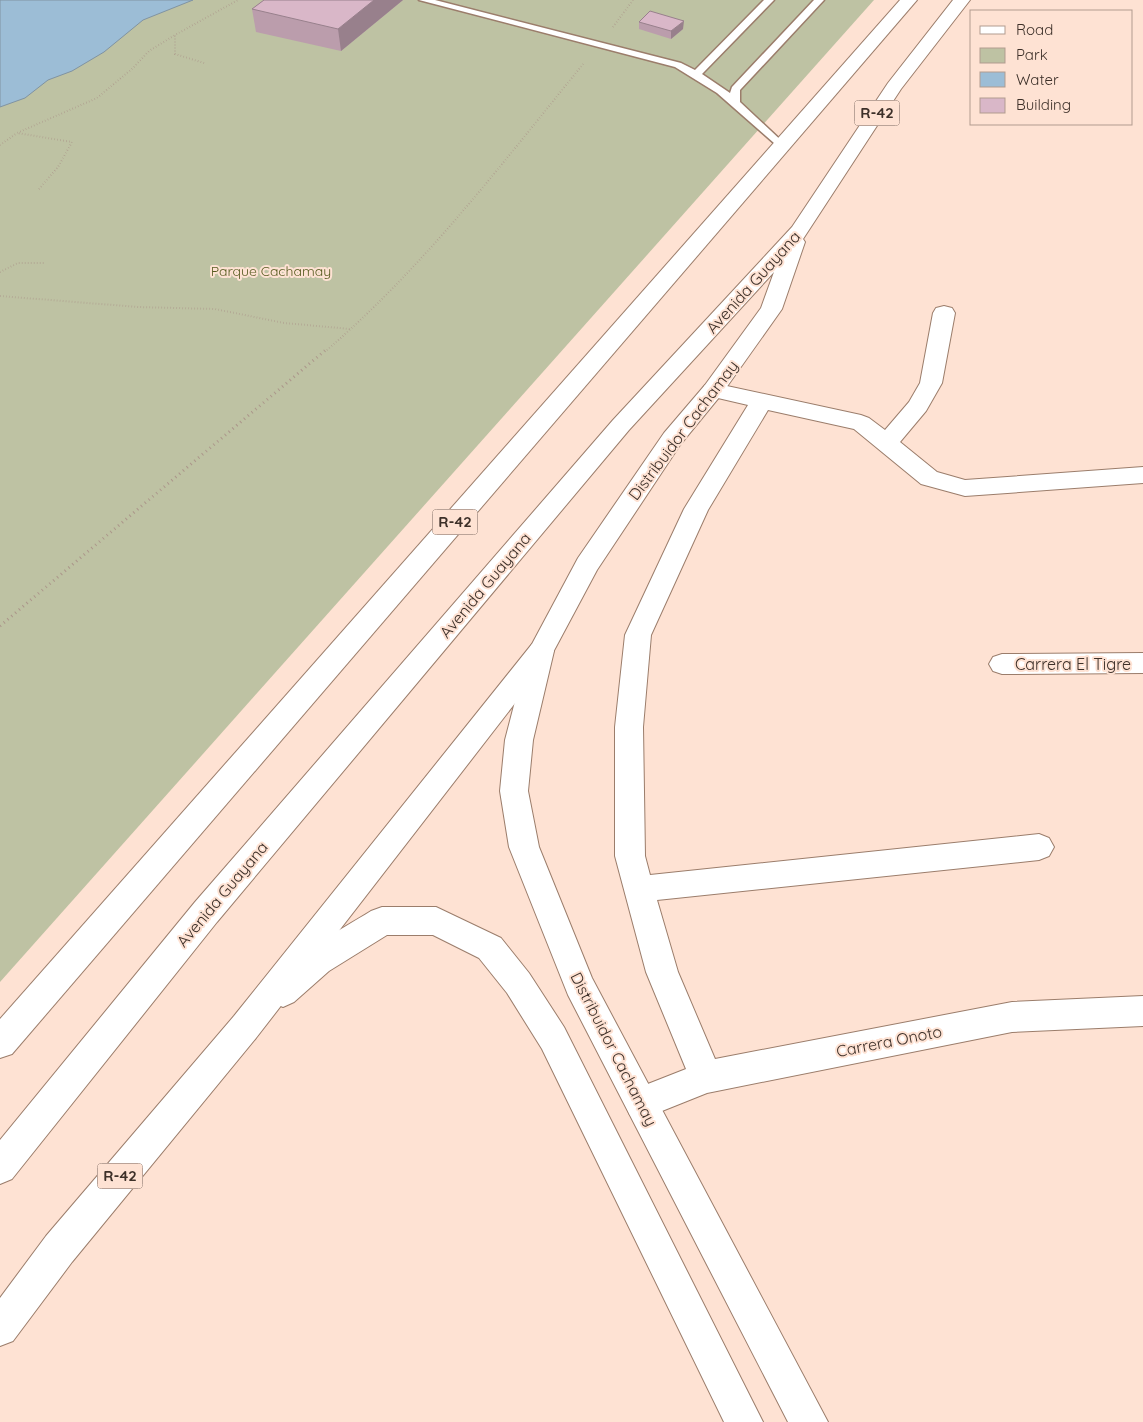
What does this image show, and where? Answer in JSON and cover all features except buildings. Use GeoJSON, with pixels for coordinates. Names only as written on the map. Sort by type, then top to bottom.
{"type":"FeatureCollection","features":[{"type":"Feature","properties":{"kind":"main road","name":"R-42"},"geometry":{"type":"LineString","coordinates":[[0,1043],[909,0]]}},
{"type":"Feature","properties":{"kind":"main road","name":"Avenida Guayana"},"geometry":{"type":"LineString","coordinates":[[0,1167],[206,912],[621,425],[800,231],[894,87],[962,0]]}},
{"type":"Feature","properties":{"kind":"main road","name":"Distribuidor Cachamay"},"geometry":{"type":"LineString","coordinates":[[0,1328],[59,1249],[245,1027],[541,651],[587,565],[672,439],[713,390],[771,309],[800,231]]}},
{"type":"Feature","properties":{"kind":"main road"},"geometry":{"type":"LineString","coordinates":[[886,444],[918,406],[931,383],[944,313]]}},
{"type":"Feature","properties":{"kind":"main road"},"geometry":{"type":"LineString","coordinates":[[713,390],[861,423],[929,478],[965,488],[1143,475]]}},
{"type":"Feature","properties":{"kind":"main road"},"geometry":{"type":"LineString","coordinates":[[706,1077],[662,972],[630,856],[629,727],[638,635],[696,508],[761,402]]}},
{"type":"Feature","properties":{"kind":"main road","name":"Distribuidor Cachamay"},"geometry":{"type":"LineString","coordinates":[[541,651],[519,740],[514,791],[524,848],[579,985],[808,1422]]}},
{"type":"Feature","properties":{"kind":"main road","name":"Carrera El Tigre"},"geometry":{"type":"LineString","coordinates":[[1002,664],[1143,663]]}},
{"type":"Feature","properties":{"kind":"main road"},"geometry":{"type":"LineString","coordinates":[[639,889],[1039,847]]}},
{"type":"Feature","properties":{"kind":"main road","name":"Distribuidor Cachamay"},"geometry":{"type":"LineString","coordinates":[[245,1027],[318,961],[382,921],[436,921],[490,948],[518,983],[554,1038],[744,1422]]}},
{"type":"Feature","properties":{"kind":"main road","name":"Carrera Onoto"},"geometry":{"type":"LineString","coordinates":[[642,1103],[706,1077],[1012,1017],[1143,1011]]}},
{"type":"Feature","properties":{"kind":"lane"},"geometry":{"type":"LineString","coordinates":[[424,0],[678,65],[697,73],[735,102],[782,147]]}},
{"type":"Feature","properties":{"kind":"lane"},"geometry":{"type":"LineString","coordinates":[[697,73],[769,0]]}},
{"type":"Feature","properties":{"kind":"lane"},"geometry":{"type":"LineString","coordinates":[[735,102],[735,89],[819,0]]}},
{"type":"Feature","properties":{"kind":"path"},"geometry":{"type":"LineString","coordinates":[[0,145],[17,133],[97,98],[133,68],[149,51],[186,30],[213,11],[238,0]]}},
{"type":"Feature","properties":{"kind":"path"},"geometry":{"type":"LineString","coordinates":[[0,626],[351,329],[432,248],[625,13],[633,0]]}},
{"type":"Feature","properties":{"kind":"path"},"geometry":{"type":"LineString","coordinates":[[175,35],[175,54],[204,63]]}},
{"type":"Feature","properties":{"kind":"path"},"geometry":{"type":"LineString","coordinates":[[17,133],[72,142],[55,173],[40,189]]}},
{"type":"Feature","properties":{"kind":"path"},"geometry":{"type":"LineString","coordinates":[[0,272],[18,263],[45,263]]}},
{"type":"Feature","properties":{"kind":"path"},"geometry":{"type":"LineString","coordinates":[[0,296],[138,307],[215,309],[284,323],[351,329]]}},
{"type":"Feature","properties":{"kind":"green space","name":"Parque Cachamay"},"geometry":{"type":"Polygon","coordinates":[[[149,0],[874,0],[0,982],[0,83],[149,0]]]}},
{"type":"Feature","properties":{"kind":"water"},"geometry":{"type":"Polygon","coordinates":[[[0,0],[193,0],[143,20],[104,52],[72,71],[48,80],[25,98],[0,107],[0,0]]]}}]}
